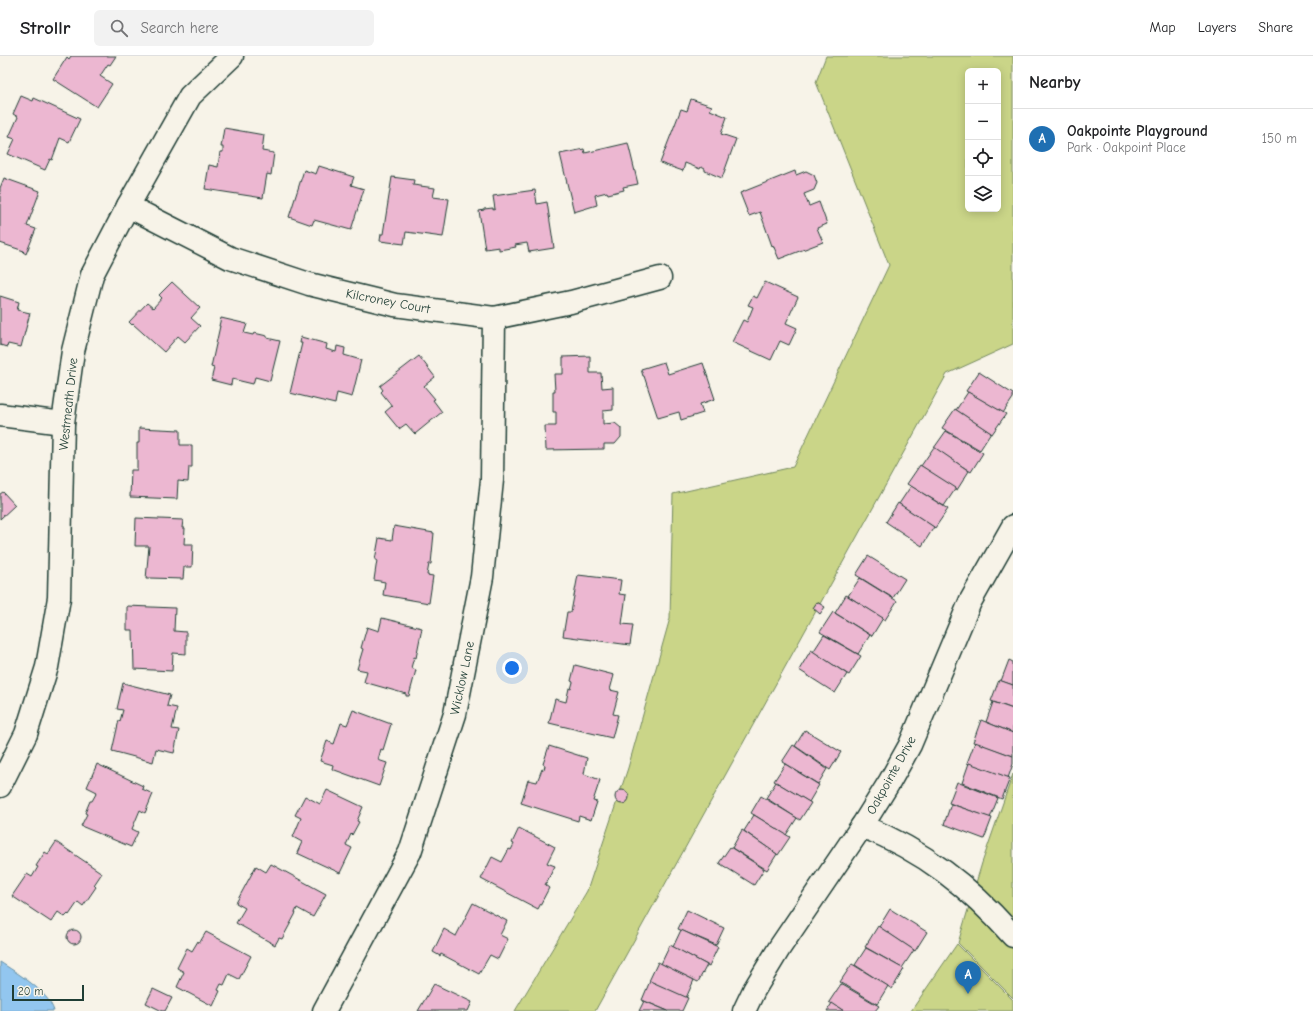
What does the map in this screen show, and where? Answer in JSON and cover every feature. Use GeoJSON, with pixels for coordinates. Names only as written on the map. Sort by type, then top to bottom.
{"type":"FeatureCollection","features":[{"type":"Feature","properties":{"kind":"street","name":"Westmeath Drive"},"geometry":{"type":"LineString","coordinates":[[0,786],[26,734],[46,667],[59,598],[63,423],[73,351],[92,275],[128,206],[190,96],[232,56]]}},
{"type":"Feature","properties":{"kind":"street","name":"Kilcroney Court"},"geometry":{"type":"LineString","coordinates":[[128,206],[230,258],[309,284],[395,305],[494,318],[571,302],[660,278]]}},
{"type":"Feature","properties":{"kind":"street","name":"Wicklow Lane"},"geometry":{"type":"LineString","coordinates":[[324,1011],[410,852],[455,714],[482,577],[492,480],[494,318]]}},
{"type":"Feature","properties":{"kind":"street"},"geometry":{"type":"LineString","coordinates":[[0,414],[63,423]]}},
{"type":"Feature","properties":{"kind":"street","name":"Oakpointe Drive"},"geometry":{"type":"LineString","coordinates":[[744,1011],[754,990],[780,947],[862,826],[910,745],[970,602],[1013,526]]}},
{"type":"Feature","properties":{"kind":"street"},"geometry":{"type":"LineString","coordinates":[[862,826],[888,836],[942,868],[969,890],[1013,936]]}},
{"type":"Feature","properties":{"kind":"green space"},"geometry":{"type":"Polygon","coordinates":[[[826,56],[1013,56],[1013,344],[947,374],[595,1011],[515,1011],[587,891],[628,768],[670,618],[673,494],[793,467],[889,265],[816,82],[826,56]]]}},
{"type":"Feature","properties":{"kind":"green space"},"geometry":{"type":"Polygon","coordinates":[[[1013,774],[1013,998],[958,943],[982,863],[1013,774]]]}},
{"type":"Feature","properties":{"kind":"green space"},"geometry":{"type":"Polygon","coordinates":[[[957,944],[1013,1000],[1013,1011],[911,1011],[957,944]]]}},
{"type":"Feature","properties":{"kind":"water"},"geometry":{"type":"Polygon","coordinates":[[[0,962],[23,977],[39,990],[51,1004],[54,1011],[0,1011],[0,962]]]}},
{"type":"Feature","properties":{"kind":"building"},"geometry":{"type":"Polygon","coordinates":[[[71,56],[116,56],[110,65],[108,64],[100,76],[112,84],[97,107],[53,79],[67,57],[69,59],[71,56]]]}},
{"type":"Feature","properties":{"kind":"building"},"geometry":{"type":"Polygon","coordinates":[[[21,96],[33,101],[34,98],[80,119],[69,142],[60,138],[52,160],[50,159],[45,170],[8,154],[15,139],[9,137],[18,117],[13,114],[21,96]]]}},
{"type":"Feature","properties":{"kind":"building"},"geometry":{"type":"Polygon","coordinates":[[[691,99],[712,106],[710,110],[727,117],[721,134],[736,139],[722,178],[705,171],[705,169],[701,167],[700,169],[685,163],[683,171],[660,163],[681,109],[687,111],[691,99]]]}},
{"type":"Feature","properties":{"kind":"building"},"geometry":{"type":"Polygon","coordinates":[[[224,128],[264,135],[262,151],[274,153],[271,175],[267,174],[263,198],[205,189],[209,165],[218,167],[220,152],[223,152],[223,147],[221,147],[224,128]]]}},
{"type":"Feature","properties":{"kind":"building"},"geometry":{"type":"Polygon","coordinates":[[[628,143],[638,184],[623,187],[624,190],[608,194],[607,192],[595,195],[597,205],[574,212],[560,154],[584,149],[585,153],[628,143]]]}},
{"type":"Feature","properties":{"kind":"building"},"geometry":{"type":"Polygon","coordinates":[[[319,166],[354,177],[351,185],[364,189],[351,230],[314,220],[312,225],[289,217],[304,170],[316,174],[319,166]]]}},
{"type":"Feature","properties":{"kind":"building"},"geometry":{"type":"Polygon","coordinates":[[[795,171],[796,175],[806,171],[814,175],[817,183],[814,190],[804,194],[809,206],[819,202],[827,224],[817,228],[823,242],[779,259],[773,245],[772,246],[760,212],[749,216],[740,193],[795,171]]]}},
{"type":"Feature","properties":{"kind":"building"},"geometry":{"type":"Polygon","coordinates":[[[392,177],[414,180],[413,185],[435,188],[433,197],[449,199],[443,237],[406,232],[404,244],[380,241],[381,234],[383,234],[392,177]]]}},
{"type":"Feature","properties":{"kind":"building"},"geometry":{"type":"Polygon","coordinates":[[[4,178],[40,191],[27,226],[36,229],[26,254],[23,252],[24,251],[0,243],[0,188],[4,178]]]}},
{"type":"Feature","properties":{"kind":"building"},"geometry":{"type":"Polygon","coordinates":[[[535,190],[537,204],[547,202],[554,248],[529,252],[527,243],[515,245],[516,247],[499,250],[499,247],[485,249],[479,211],[484,209],[495,209],[493,196],[535,190]]]}},
{"type":"Feature","properties":{"kind":"building"},"geometry":{"type":"Polygon","coordinates":[[[172,282],[200,308],[191,318],[200,326],[185,342],[178,336],[164,352],[129,322],[147,303],[153,308],[162,298],[159,295],[172,282]]]}},
{"type":"Feature","properties":{"kind":"building"},"geometry":{"type":"Polygon","coordinates":[[[765,282],[798,297],[786,323],[797,328],[789,345],[780,341],[771,360],[732,342],[743,320],[747,322],[753,307],[748,305],[753,296],[757,298],[765,282]]]}},
{"type":"Feature","properties":{"kind":"building"},"geometry":{"type":"Polygon","coordinates":[[[0,296],[19,302],[17,310],[30,313],[21,347],[8,344],[7,347],[0,345],[0,296]]]}},
{"type":"Feature","properties":{"kind":"building"},"geometry":{"type":"Polygon","coordinates":[[[221,318],[247,324],[244,333],[253,335],[254,333],[280,341],[270,381],[255,377],[253,384],[232,379],[231,385],[211,380],[214,368],[211,367],[221,318]]]}},
{"type":"Feature","properties":{"kind":"building"},"geometry":{"type":"Polygon","coordinates":[[[301,337],[327,344],[326,349],[336,352],[337,346],[345,348],[344,355],[361,360],[352,397],[337,393],[335,404],[290,393],[302,343],[300,343],[301,337]]]}},
{"type":"Feature","properties":{"kind":"building"},"geometry":{"type":"Polygon","coordinates":[[[419,356],[435,377],[424,386],[435,399],[433,400],[442,412],[415,434],[406,424],[399,429],[385,412],[392,406],[381,392],[383,390],[380,386],[419,356]]]}},
{"type":"Feature","properties":{"kind":"building"},"geometry":{"type":"Polygon","coordinates":[[[590,356],[590,373],[601,373],[602,388],[613,387],[613,410],[603,411],[603,424],[615,423],[621,428],[621,437],[615,444],[604,444],[604,449],[546,450],[545,426],[556,426],[556,412],[553,412],[553,391],[555,391],[554,374],[563,374],[563,357],[590,356]]]}},
{"type":"Feature","properties":{"kind":"building"},"geometry":{"type":"Polygon","coordinates":[[[664,362],[668,374],[703,363],[715,399],[700,404],[703,413],[681,420],[679,412],[658,418],[641,369],[664,362]]]}},
{"type":"Feature","properties":{"kind":"building"},"geometry":{"type":"Polygon","coordinates":[[[979,372],[1013,394],[1013,398],[1003,413],[966,391],[979,372]]]}},
{"type":"Feature","properties":{"kind":"building"},"geometry":{"type":"Polygon","coordinates":[[[968,392],[1006,414],[992,434],[956,410],[968,392]]]}},
{"type":"Feature","properties":{"kind":"building"},"geometry":{"type":"Polygon","coordinates":[[[955,409],[991,433],[980,450],[942,428],[955,409]]]}},
{"type":"Feature","properties":{"kind":"building"},"geometry":{"type":"Polygon","coordinates":[[[139,428],[180,430],[180,445],[192,445],[192,467],[189,467],[188,482],[178,481],[177,499],[130,497],[131,470],[137,470],[137,443],[139,443],[139,428]]]}},
{"type":"Feature","properties":{"kind":"building"},"geometry":{"type":"Polygon","coordinates":[[[946,431],[983,453],[971,472],[934,448],[946,431]]]}},
{"type":"Feature","properties":{"kind":"building"},"geometry":{"type":"Polygon","coordinates":[[[934,447],[969,471],[957,490],[921,466],[934,447]]]}},
{"type":"Feature","properties":{"kind":"building"},"geometry":{"type":"Polygon","coordinates":[[[920,465],[956,488],[944,506],[907,484],[920,465]]]}},
{"type":"Feature","properties":{"kind":"building"},"geometry":{"type":"Polygon","coordinates":[[[911,486],[948,509],[935,528],[899,504],[911,486]]]}},
{"type":"Feature","properties":{"kind":"building"},"geometry":{"type":"Polygon","coordinates":[[[3,492],[15,505],[0,519],[0,494],[3,492]]]}},
{"type":"Feature","properties":{"kind":"building"},"geometry":{"type":"Polygon","coordinates":[[[898,503],[934,527],[922,546],[886,522],[898,503]]]}},
{"type":"Feature","properties":{"kind":"building"},"geometry":{"type":"Polygon","coordinates":[[[136,518],[183,520],[182,528],[185,528],[184,544],[193,544],[192,567],[184,567],[183,579],[146,579],[149,546],[135,546],[136,518]]]}},
{"type":"Feature","properties":{"kind":"building"},"geometry":{"type":"Polygon","coordinates":[[[394,526],[434,533],[431,564],[429,564],[427,575],[433,576],[429,603],[383,595],[385,582],[374,580],[377,560],[375,560],[379,538],[392,540],[394,526]]]}},
{"type":"Feature","properties":{"kind":"building"},"geometry":{"type":"Polygon","coordinates":[[[868,556],[905,579],[893,598],[856,575],[868,556]]]}},
{"type":"Feature","properties":{"kind":"building"},"geometry":{"type":"Polygon","coordinates":[[[578,575],[621,580],[619,594],[626,595],[622,624],[633,625],[630,645],[563,636],[567,612],[571,612],[578,575]]]}},
{"type":"Feature","properties":{"kind":"building"},"geometry":{"type":"Polygon","coordinates":[[[860,578],[897,601],[885,620],[848,596],[860,578]]]}},
{"type":"Feature","properties":{"kind":"building"},"geometry":{"type":"Polygon","coordinates":[[[846,595],[883,618],[872,636],[835,613],[846,595]]]}},
{"type":"Feature","properties":{"kind":"building"},"geometry":{"type":"Polygon","coordinates":[[[817,602],[825,607],[820,614],[813,608],[817,602]]]}},
{"type":"Feature","properties":{"kind":"building"},"geometry":{"type":"Polygon","coordinates":[[[127,606],[175,608],[174,631],[186,632],[186,654],[173,653],[172,671],[134,669],[133,630],[127,630],[127,606]]]}},
{"type":"Feature","properties":{"kind":"building"},"geometry":{"type":"Polygon","coordinates":[[[833,612],[870,635],[858,654],[820,632],[833,612]]]}},
{"type":"Feature","properties":{"kind":"building"},"geometry":{"type":"Polygon","coordinates":[[[382,618],[422,628],[416,658],[414,657],[411,668],[416,670],[409,696],[364,682],[367,671],[357,669],[363,649],[361,648],[367,627],[379,631],[382,618]]]}},
{"type":"Feature","properties":{"kind":"building"},"geometry":{"type":"Polygon","coordinates":[[[824,635],[861,656],[849,675],[813,652],[824,635]]]}},
{"type":"Feature","properties":{"kind":"building"},"geometry":{"type":"Polygon","coordinates":[[[811,650],[847,674],[835,693],[799,670],[811,650]]]}},
{"type":"Feature","properties":{"kind":"building"},"geometry":{"type":"Polygon","coordinates":[[[1009,660],[1013,662],[1013,685],[1001,681],[1009,660]]]}},
{"type":"Feature","properties":{"kind":"building"},"geometry":{"type":"Polygon","coordinates":[[[575,665],[614,675],[610,690],[619,692],[613,714],[618,715],[612,738],[549,723],[555,699],[566,702],[569,688],[571,689],[573,682],[571,681],[575,665]]]}},
{"type":"Feature","properties":{"kind":"building"},"geometry":{"type":"Polygon","coordinates":[[[999,680],[1013,685],[1013,709],[991,701],[999,680]]]}},
{"type":"Feature","properties":{"kind":"building"},"geometry":{"type":"Polygon","coordinates":[[[123,683],[170,695],[167,706],[177,708],[172,729],[179,730],[174,753],[156,749],[153,762],[112,751],[119,720],[120,721],[123,710],[117,709],[123,683]]]}},
{"type":"Feature","properties":{"kind":"building"},"geometry":{"type":"Polygon","coordinates":[[[993,702],[1013,709],[1013,733],[986,722],[993,702]]]}},
{"type":"Feature","properties":{"kind":"building"},"geometry":{"type":"Polygon","coordinates":[[[353,710],[391,724],[383,750],[381,749],[378,760],[387,763],[379,786],[332,769],[333,765],[320,761],[327,741],[334,744],[341,723],[347,725],[353,710]]]}},
{"type":"Feature","properties":{"kind":"building"},"geometry":{"type":"Polygon","coordinates":[[[981,720],[1013,733],[1013,756],[973,742],[981,720]]]}},
{"type":"Feature","properties":{"kind":"building"},"geometry":{"type":"Polygon","coordinates":[[[805,730],[841,752],[830,770],[795,746],[805,730]]]}},
{"type":"Feature","properties":{"kind":"building"},"geometry":{"type":"Polygon","coordinates":[[[975,742],[1013,756],[1013,764],[1008,778],[967,763],[975,742]]]}},
{"type":"Feature","properties":{"kind":"building"},"geometry":{"type":"Polygon","coordinates":[[[793,745],[827,769],[818,784],[782,762],[793,745]]]}},
{"type":"Feature","properties":{"kind":"building"},"geometry":{"type":"Polygon","coordinates":[[[549,746],[587,758],[584,774],[600,780],[593,801],[597,802],[591,820],[579,816],[578,821],[521,803],[528,780],[537,782],[542,769],[544,770],[545,765],[543,764],[549,746]]]}},
{"type":"Feature","properties":{"kind":"building"},"geometry":{"type":"Polygon","coordinates":[[[969,763],[1010,778],[1002,799],[962,783],[969,763]]]}},
{"type":"Feature","properties":{"kind":"building"},"geometry":{"type":"Polygon","coordinates":[[[97,764],[143,786],[142,789],[153,794],[145,813],[140,810],[132,829],[138,832],[131,847],[81,826],[87,814],[85,813],[90,801],[92,801],[97,792],[87,787],[97,764]]]}},
{"type":"Feature","properties":{"kind":"building"},"geometry":{"type":"Polygon","coordinates":[[[785,764],[819,785],[809,802],[774,781],[785,764]]]}},
{"type":"Feature","properties":{"kind":"building"},"geometry":{"type":"Polygon","coordinates":[[[776,782],[811,803],[800,820],[766,798],[776,782]]]}},
{"type":"Feature","properties":{"kind":"building"},"geometry":{"type":"Polygon","coordinates":[[[957,782],[998,798],[990,818],[949,803],[957,782]]]}},
{"type":"Feature","properties":{"kind":"building"},"geometry":{"type":"Polygon","coordinates":[[[327,790],[363,807],[357,821],[359,822],[346,845],[352,848],[340,873],[297,853],[302,842],[293,837],[301,818],[295,815],[305,796],[320,804],[327,790]]]}},
{"type":"Feature","properties":{"kind":"building"},"geometry":{"type":"Polygon","coordinates":[[[622,790],[627,792],[629,797],[627,802],[622,804],[617,802],[615,797],[617,792],[622,790]]]}},
{"type":"Feature","properties":{"kind":"building"},"geometry":{"type":"Polygon","coordinates":[[[761,796],[797,818],[786,835],[751,813],[761,796]]]}},
{"type":"Feature","properties":{"kind":"building"},"geometry":{"type":"Polygon","coordinates":[[[951,804],[992,818],[984,839],[944,824],[951,804]]]}},
{"type":"Feature","properties":{"kind":"building"},"geometry":{"type":"Polygon","coordinates":[[[754,815],[790,837],[778,855],[744,831],[754,815]]]}},
{"type":"Feature","properties":{"kind":"building"},"geometry":{"type":"Polygon","coordinates":[[[519,828],[555,847],[547,863],[555,866],[545,885],[549,888],[538,909],[481,879],[492,857],[502,862],[509,849],[511,850],[514,844],[512,843],[519,828]]]}},
{"type":"Feature","properties":{"kind":"building"},"geometry":{"type":"Polygon","coordinates":[[[742,830],[777,854],[767,870],[732,848],[742,830]]]}},
{"type":"Feature","properties":{"kind":"building"},"geometry":{"type":"Polygon","coordinates":[[[56,842],[102,873],[94,885],[96,887],[83,906],[78,902],[69,915],[68,914],[65,917],[58,912],[51,922],[12,896],[27,874],[32,877],[38,867],[36,866],[45,852],[48,854],[56,842]]]}},
{"type":"Feature","properties":{"kind":"building"},"geometry":{"type":"Polygon","coordinates":[[[730,847],[764,869],[754,885],[719,863],[730,847]]]}},
{"type":"Feature","properties":{"kind":"building"},"geometry":{"type":"Polygon","coordinates":[[[271,864],[326,894],[313,917],[297,908],[296,913],[282,939],[279,938],[275,945],[236,923],[245,908],[236,903],[256,866],[266,872],[271,864]]]}},
{"type":"Feature","properties":{"kind":"building"},"geometry":{"type":"Polygon","coordinates":[[[473,903],[507,921],[500,935],[508,939],[498,959],[490,955],[479,974],[441,954],[440,956],[433,952],[444,929],[456,936],[473,903]]]}},
{"type":"Feature","properties":{"kind":"building"},"geometry":{"type":"Polygon","coordinates":[[[890,909],[927,932],[915,951],[879,927],[890,909]]]}},
{"type":"Feature","properties":{"kind":"building"},"geometry":{"type":"Polygon","coordinates":[[[687,910],[724,928],[716,945],[678,929],[687,910]]]}},
{"type":"Feature","properties":{"kind":"building"},"geometry":{"type":"Polygon","coordinates":[[[878,926],[914,950],[902,968],[865,947],[878,926]]]}},
{"type":"Feature","properties":{"kind":"building"},"geometry":{"type":"Polygon","coordinates":[[[71,930],[77,930],[81,934],[81,940],[77,944],[71,944],[67,940],[67,934],[71,930]]]}},
{"type":"Feature","properties":{"kind":"building"},"geometry":{"type":"Polygon","coordinates":[[[681,930],[718,947],[709,966],[673,947],[681,930]]]}},
{"type":"Feature","properties":{"kind":"building"},"geometry":{"type":"Polygon","coordinates":[[[206,932],[251,956],[239,979],[229,974],[224,985],[221,984],[218,990],[220,991],[213,1006],[177,987],[184,972],[177,968],[187,948],[192,951],[206,932]]]}},
{"type":"Feature","properties":{"kind":"building"},"geometry":{"type":"Polygon","coordinates":[[[670,945],[707,965],[698,982],[661,964],[670,945]]]}},
{"type":"Feature","properties":{"kind":"building"},"geometry":{"type":"Polygon","coordinates":[[[866,948],[904,969],[892,989],[855,965],[866,948]]]}},
{"type":"Feature","properties":{"kind":"building"},"geometry":{"type":"Polygon","coordinates":[[[658,962],[694,980],[686,998],[649,981],[658,962]]]}},
{"type":"Feature","properties":{"kind":"building"},"geometry":{"type":"Polygon","coordinates":[[[852,964],[888,986],[877,1004],[840,982],[852,964]]]}},
{"type":"Feature","properties":{"kind":"building"},"geometry":{"type":"Polygon","coordinates":[[[650,981],[688,998],[682,1011],[668,1011],[642,1000],[650,981]]]}},
{"type":"Feature","properties":{"kind":"building"},"geometry":{"type":"Polygon","coordinates":[[[434,984],[472,1002],[468,1011],[418,1011],[434,984]]]}},
{"type":"Feature","properties":{"kind":"building"},"geometry":{"type":"Polygon","coordinates":[[[841,984],[879,1006],[875,1011],[844,1011],[829,1002],[841,984]]]}},
{"type":"Feature","properties":{"kind":"building"},"geometry":{"type":"Polygon","coordinates":[[[153,989],[172,998],[165,1011],[146,1003],[153,989]]]}},
{"type":"Feature","properties":{"kind":"building"},"geometry":{"type":"Polygon","coordinates":[[[644,1001],[668,1011],[639,1011],[644,1001]]]}},
{"type":"Feature","properties":{"kind":"building"},"geometry":{"type":"Polygon","coordinates":[[[832,1003],[844,1011],[827,1011],[832,1003]]]}},
{"type":"Feature","properties":{"kind":"place","name":"Oakpointe Playground"},"geometry":{"type":"Point","coordinates":[968,994]}}]}
